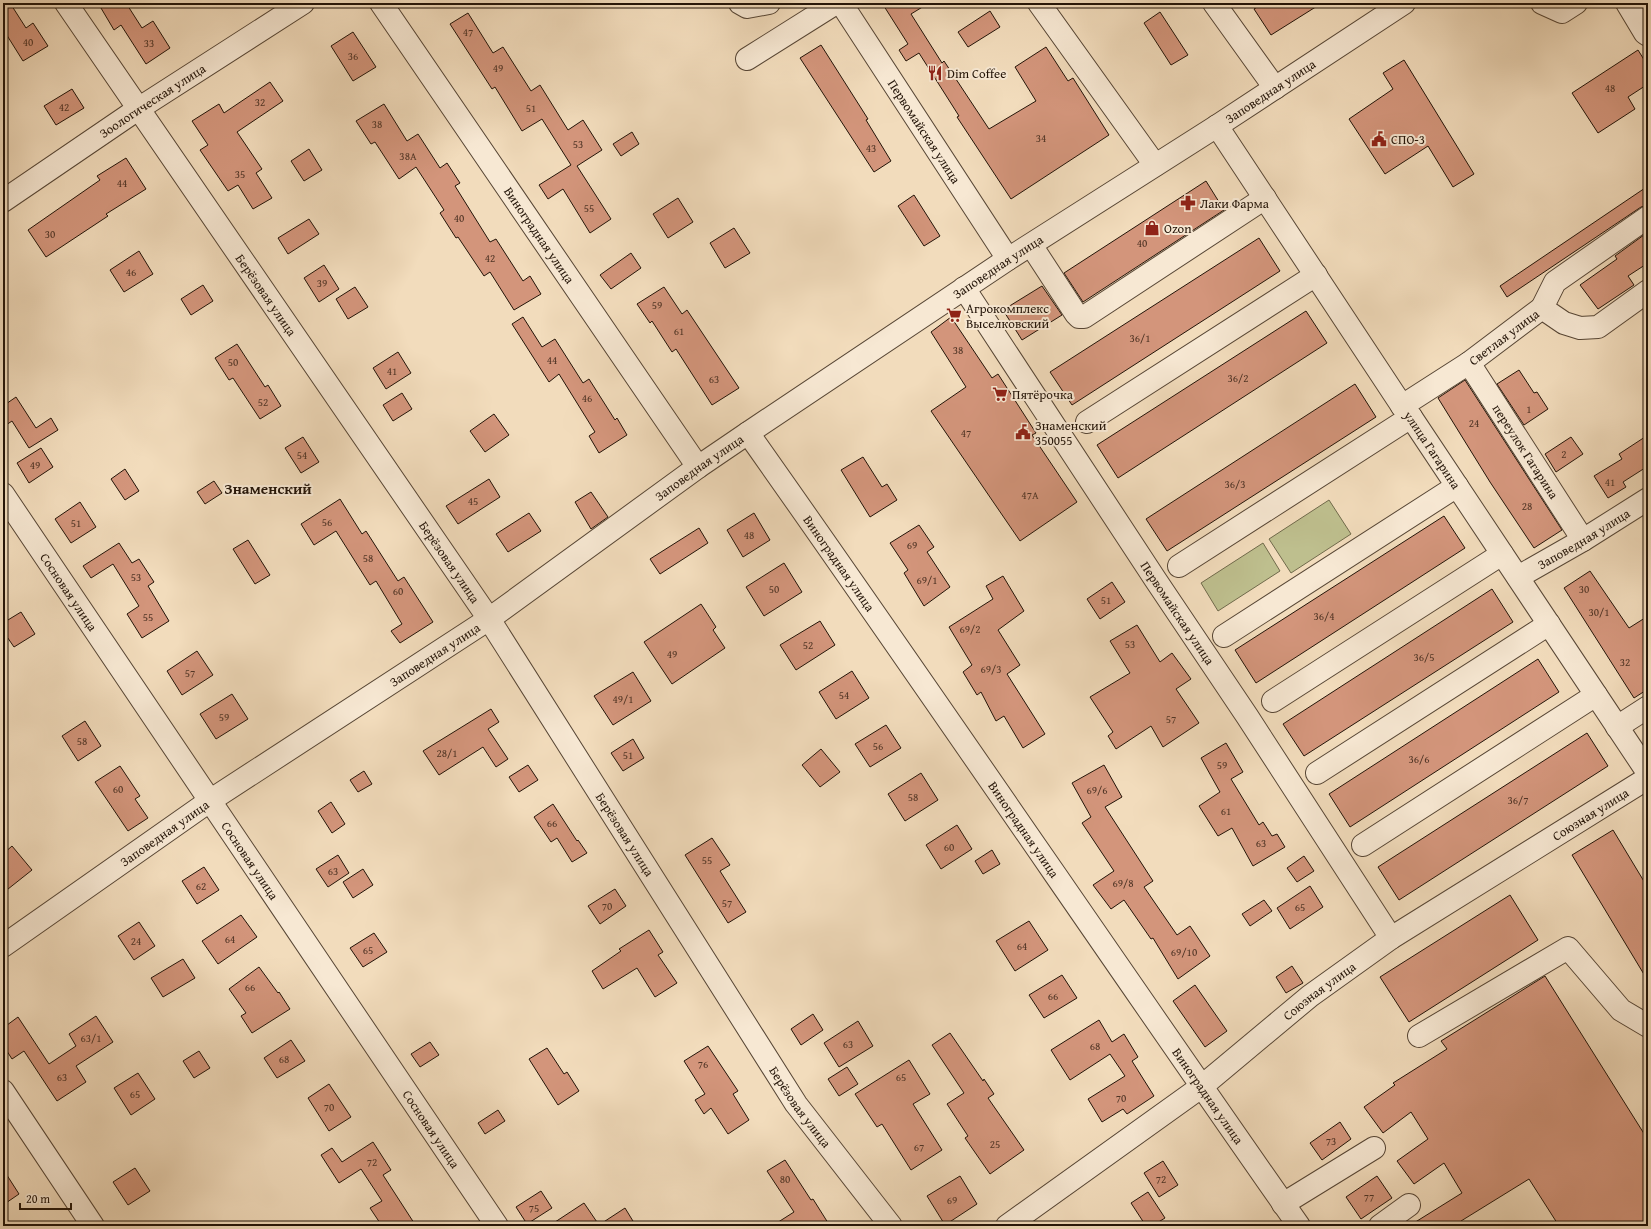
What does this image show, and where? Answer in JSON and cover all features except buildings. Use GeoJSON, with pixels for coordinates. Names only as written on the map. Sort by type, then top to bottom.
{"type":"FeatureCollection","features":[{"type":"Feature","properties":{"kind":"street","name":"Берёзовая улица"},"geometry":{"type":"LineString","coordinates":[[66,3],[488,619],[796,1104],[891,1226]]}},
{"type":"Feature","properties":{"kind":"street","name":"Зоологическая улица"},"geometry":{"type":"LineString","coordinates":[[3,201],[138,109],[303,3]]}},
{"type":"Feature","properties":{"kind":"street","name":"Виноградная улица"},"geometry":{"type":"LineString","coordinates":[[381,3],[698,467]]}},
{"type":"Feature","properties":{"kind":"street"},"geometry":{"type":"LineString","coordinates":[[740,3],[747,7],[769,3]]}},
{"type":"Feature","properties":{"kind":"street"},"geometry":{"type":"LineString","coordinates":[[748,59],[836,3]]}},
{"type":"Feature","properties":{"kind":"street","name":"Первомайская улица"},"geometry":{"type":"LineString","coordinates":[[840,3],[1008,259]]}},
{"type":"Feature","properties":{"kind":"street"},"geometry":{"type":"LineString","coordinates":[[1039,3],[1155,165]]}},
{"type":"Feature","properties":{"kind":"street"},"geometry":{"type":"LineString","coordinates":[[1214,3],[1274,88]]}},
{"type":"Feature","properties":{"kind":"street"},"geometry":{"type":"LineString","coordinates":[[1542,3],[1562,12],[1576,3]]}},
{"type":"Feature","properties":{"kind":"street"},"geometry":{"type":"LineString","coordinates":[[1627,3],[1645,33],[1648,35]]}},
{"type":"Feature","properties":{"kind":"street","name":"Заповедная улица"},"geometry":{"type":"LineString","coordinates":[[3,946],[211,800],[488,619],[698,467],[748,433],[964,288],[1217,126],[1397,5]]}},
{"type":"Feature","properties":{"kind":"street","name":"улица Гагарина"},"geometry":{"type":"LineString","coordinates":[[1217,126],[1406,412],[1648,773]]}},
{"type":"Feature","properties":{"kind":"street"},"geometry":{"type":"LineString","coordinates":[[1031,245],[1076,314],[1079,317],[1084,317],[1265,198]]}},
{"type":"Feature","properties":{"kind":"street"},"geometry":{"type":"LineString","coordinates":[[1542,308],[1555,282],[1648,218]]}},
{"type":"Feature","properties":{"kind":"street"},"geometry":{"type":"LineString","coordinates":[[1086,422],[1316,275]]}},
{"type":"Feature","properties":{"kind":"street","name":"Первомайская улица"},"geometry":{"type":"LineString","coordinates":[[964,288],[1247,716],[1391,938]]}},
{"type":"Feature","properties":{"kind":"street","name":"Светлая улица"},"geometry":{"type":"LineString","coordinates":[[1179,566],[1406,412],[1542,308],[1564,323],[1580,328],[1598,327],[1648,291]]}},
{"type":"Feature","properties":{"kind":"street","name":"переулок Гагарина"},"geometry":{"type":"LineString","coordinates":[[1470,363],[1583,540]]}},
{"type":"Feature","properties":{"kind":"street","name":"Виноградная улица"},"geometry":{"type":"LineString","coordinates":[[748,433],[876,615],[1201,1087],[1299,1226]]}},
{"type":"Feature","properties":{"kind":"street"},"geometry":{"type":"LineString","coordinates":[[1224,636],[1457,486]]}},
{"type":"Feature","properties":{"kind":"street","name":"Сосновая улица"},"geometry":{"type":"LineString","coordinates":[[3,494],[211,800],[497,1226]]}},
{"type":"Feature","properties":{"kind":"street","name":"Заповедная улица"},"geometry":{"type":"LineString","coordinates":[[1518,577],[1583,540],[1648,499]]}},
{"type":"Feature","properties":{"kind":"street"},"geometry":{"type":"LineString","coordinates":[[1273,701],[1502,554]]}},
{"type":"Feature","properties":{"kind":"street"},"geometry":{"type":"LineString","coordinates":[[1317,773],[1549,624]]}},
{"type":"Feature","properties":{"kind":"street"},"geometry":{"type":"LineString","coordinates":[[1363,845],[1596,695]]}},
{"type":"Feature","properties":{"kind":"street"},"geometry":{"type":"LineString","coordinates":[[1617,727],[1648,708]]}},
{"type":"Feature","properties":{"kind":"street","name":"Союзная улица"},"geometry":{"type":"LineString","coordinates":[[1007,1226],[1201,1087],[1310,996],[1391,938],[1648,778]]}},
{"type":"Feature","properties":{"kind":"street"},"geometry":{"type":"LineString","coordinates":[[1419,1036],[1568,948],[1621,1010],[1648,1026]]}},
{"type":"Feature","properties":{"kind":"street"},"geometry":{"type":"LineString","coordinates":[[3,1091],[93,1226]]}},
{"type":"Feature","properties":{"kind":"street"},"geometry":{"type":"LineString","coordinates":[[1283,1204],[1374,1148]]}},
{"type":"Feature","properties":{"kind":"street"},"geometry":{"type":"LineString","coordinates":[[1380,1226],[1409,1205]]}},
{"type":"Feature","properties":{"kind":"green space"},"geometry":{"type":"Polygon","coordinates":[[[1329,500],[1351,534],[1291,573],[1269,539],[1329,500]]]}},
{"type":"Feature","properties":{"kind":"green space"},"geometry":{"type":"Polygon","coordinates":[[[1263,543],[1280,571],[1218,611],[1201,583],[1263,543]]]}},
{"type":"Feature","properties":{"kind":"place","name":"Dim Coffee"},"geometry":{"type":"Point","coordinates":[935,73]}},
{"type":"Feature","properties":{"kind":"place","name":"СПО-3"},"geometry":{"type":"Point","coordinates":[1379,139]}},
{"type":"Feature","properties":{"kind":"place","name":"Лаки Фарма"},"geometry":{"type":"Point","coordinates":[1188,203]}},
{"type":"Feature","properties":{"kind":"place","name":"Ozon"},"geometry":{"type":"Point","coordinates":[1152,228]}},
{"type":"Feature","properties":{"kind":"place","name":"Агрокомплекс Выселковский"},"geometry":{"type":"Point","coordinates":[954,315]}},
{"type":"Feature","properties":{"kind":"place","name":"Пятёрочка"},"geometry":{"type":"Point","coordinates":[1000,394]}},
{"type":"Feature","properties":{"kind":"place","name":"Знаменский 350055"},"geometry":{"type":"Point","coordinates":[1023,432]}},
{"type":"Feature","properties":{"kind":"district","name":"Знаменский"},"geometry":{"type":"Point","coordinates":[268,488]}}]}
